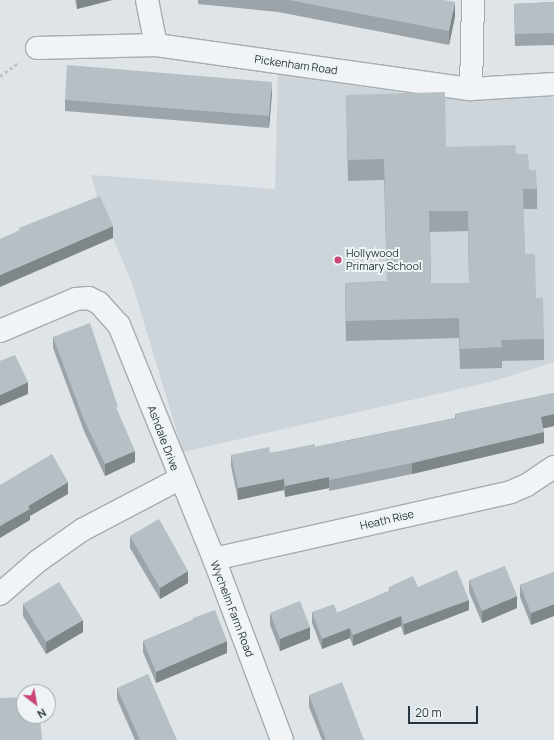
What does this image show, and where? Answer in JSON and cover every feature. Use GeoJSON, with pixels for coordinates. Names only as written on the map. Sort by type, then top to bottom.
{"type":"FeatureCollection","features":[{"type":"Feature","properties":{"kind":"street"},"geometry":{"type":"LineString","coordinates":[[148,0],[156,45]]}},
{"type":"Feature","properties":{"kind":"street"},"geometry":{"type":"LineString","coordinates":[[471,89],[473,0]]}},
{"type":"Feature","properties":{"kind":"street","name":"Pickenham Road"},"geometry":{"type":"LineString","coordinates":[[37,48],[156,45],[471,89],[554,84]]}},
{"type":"Feature","properties":{"kind":"street","name":"Ashdale Drive"},"geometry":{"type":"LineString","coordinates":[[0,331],[76,299],[89,298],[99,303],[119,326],[179,479],[82,530],[38,561],[0,594]]}},
{"type":"Feature","properties":{"kind":"street","name":"Heath Rise"},"geometry":{"type":"LineString","coordinates":[[214,559],[512,492],[527,485],[554,467]]}},
{"type":"Feature","properties":{"kind":"street","name":"Wychelm Farm Road"},"geometry":{"type":"LineString","coordinates":[[179,479],[214,559],[282,740]]}},
{"type":"Feature","properties":{"kind":"shaded area","name":"Hollywood Primary School"},"geometry":{"type":"Polygon","coordinates":[[[278,74],[439,98],[554,97],[554,362],[494,381],[183,452],[132,283],[100,207],[91,175],[275,189],[278,74]]]}},
{"type":"Feature","properties":{"kind":"building"},"geometry":{"type":"Polygon","coordinates":[[[289,0],[443,0],[455,2],[449,31],[289,0]]]}},
{"type":"Feature","properties":{"kind":"building"},"geometry":{"type":"Polygon","coordinates":[[[554,2],[554,33],[515,34],[514,4],[554,2]]]}},
{"type":"Feature","properties":{"kind":"building"},"geometry":{"type":"Polygon","coordinates":[[[67,65],[272,82],[269,116],[65,100],[67,65]]]}},
{"type":"Feature","properties":{"kind":"building"},"geometry":{"type":"Polygon","coordinates":[[[445,92],[446,147],[515,145],[516,154],[528,154],[529,170],[536,170],[537,189],[523,189],[525,254],[535,254],[536,298],[543,298],[544,339],[501,340],[502,347],[460,349],[459,318],[346,321],[345,283],[387,281],[384,159],[348,160],[346,95],[445,92]],[[429,211],[431,283],[469,283],[468,211],[429,211]]]}},
{"type":"Feature","properties":{"kind":"building"},"geometry":{"type":"Polygon","coordinates":[[[100,196],[113,226],[0,275],[0,239],[20,230],[19,228],[100,196]]]}},
{"type":"Feature","properties":{"kind":"building"},"geometry":{"type":"Polygon","coordinates":[[[90,323],[118,407],[116,407],[135,451],[105,464],[84,420],[53,337],[90,323]]]}},
{"type":"Feature","properties":{"kind":"building"},"geometry":{"type":"Polygon","coordinates":[[[15,355],[28,382],[0,395],[0,361],[15,355]]]}},
{"type":"Feature","properties":{"kind":"building"},"geometry":{"type":"Polygon","coordinates":[[[554,393],[554,414],[541,417],[544,432],[412,463],[329,480],[329,477],[285,486],[284,479],[238,488],[231,455],[269,447],[270,453],[315,444],[315,447],[456,418],[455,414],[554,393]]]}},
{"type":"Feature","properties":{"kind":"building"},"geometry":{"type":"Polygon","coordinates":[[[52,454],[68,482],[28,506],[30,509],[0,526],[0,485],[52,454]]]}},
{"type":"Feature","properties":{"kind":"building"},"geometry":{"type":"Polygon","coordinates":[[[159,519],[188,571],[160,588],[130,536],[159,519]]]}},
{"type":"Feature","properties":{"kind":"building"},"geometry":{"type":"Polygon","coordinates":[[[505,566],[517,596],[482,611],[469,580],[505,566]]]}},
{"type":"Feature","properties":{"kind":"building"},"geometry":{"type":"Polygon","coordinates":[[[457,570],[469,600],[404,624],[401,616],[353,635],[350,628],[322,639],[312,612],[334,604],[337,613],[390,591],[389,587],[413,576],[418,587],[457,570]]]}},
{"type":"Feature","properties":{"kind":"building"},"geometry":{"type":"Polygon","coordinates":[[[554,572],[554,604],[531,613],[520,585],[554,572]]]}},
{"type":"Feature","properties":{"kind":"building"},"geometry":{"type":"Polygon","coordinates":[[[59,582],[83,620],[46,642],[23,604],[59,582]]]}},
{"type":"Feature","properties":{"kind":"building"},"geometry":{"type":"Polygon","coordinates":[[[300,601],[310,627],[280,639],[270,613],[300,601]]]}},
{"type":"Feature","properties":{"kind":"building"},"geometry":{"type":"Polygon","coordinates":[[[215,610],[227,641],[156,672],[143,641],[194,620],[193,618],[215,610]]]}},
{"type":"Feature","properties":{"kind":"building"},"geometry":{"type":"Polygon","coordinates":[[[148,674],[177,740],[140,740],[117,688],[148,674]]]}},
{"type":"Feature","properties":{"kind":"building"},"geometry":{"type":"Polygon","coordinates":[[[342,682],[364,740],[326,740],[309,695],[342,682]]]}},
{"type":"Feature","properties":{"kind":"building"},"geometry":{"type":"Polygon","coordinates":[[[16,697],[16,724],[41,724],[42,740],[0,740],[0,698],[16,697]]]}},
{"type":"Feature","properties":{"kind":"place","name":"Hollywood Primary School"},"geometry":{"type":"Point","coordinates":[338,260]}}]}
